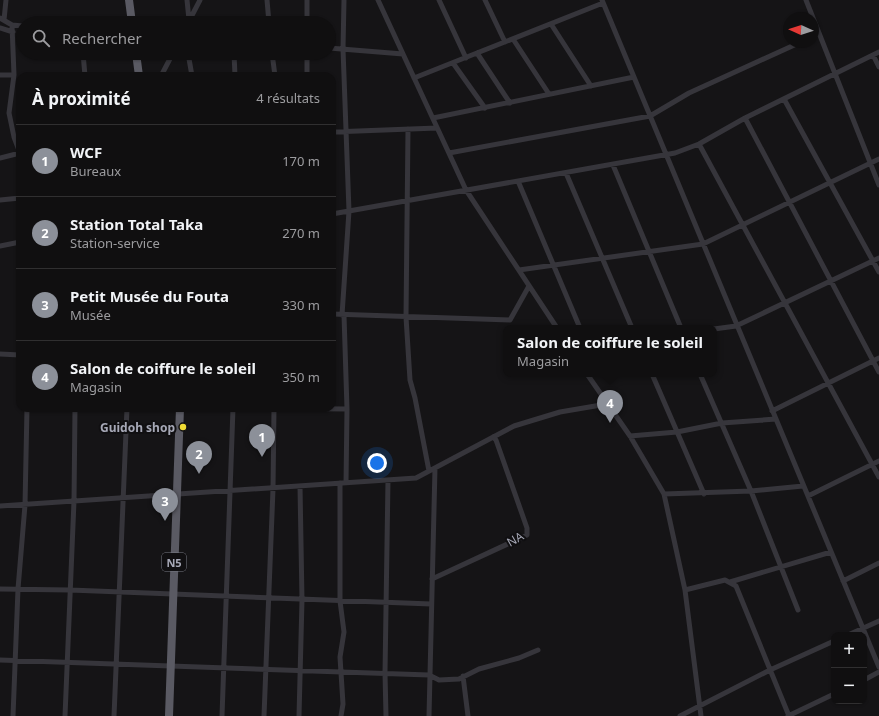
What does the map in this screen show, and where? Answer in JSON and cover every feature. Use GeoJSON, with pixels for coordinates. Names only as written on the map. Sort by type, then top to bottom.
{"type":"FeatureCollection","features":[{"type":"Feature","properties":{"kind":"highway"},"geometry":{"type":"LineString","coordinates":[[129,0],[131,16]]}},
{"type":"Feature","properties":{"kind":"highway"},"geometry":{"type":"LineString","coordinates":[[135,60],[138,72]]}},
{"type":"Feature","properties":{"kind":"highway","name":"N5"},"geometry":{"type":"LineString","coordinates":[[169,716],[180,412]]}},
{"type":"Feature","properties":{"kind":"street"},"geometry":{"type":"LineString","coordinates":[[6,0],[2,19],[12,25],[16,25]]}},
{"type":"Feature","properties":{"kind":"street"},"geometry":{"type":"LineString","coordinates":[[187,0],[188,16]]}},
{"type":"Feature","properties":{"kind":"street"},"geometry":{"type":"LineString","coordinates":[[192,16],[200,0]]}},
{"type":"Feature","properties":{"kind":"street"},"geometry":{"type":"LineString","coordinates":[[267,0],[268,16]]}},
{"type":"Feature","properties":{"kind":"street"},"geometry":{"type":"LineString","coordinates":[[307,16],[308,0]]}},
{"type":"Feature","properties":{"kind":"street"},"geometry":{"type":"LineString","coordinates":[[344,0],[343,49],[349,211],[343,315],[347,409],[346,483]]}},
{"type":"Feature","properties":{"kind":"street"},"geometry":{"type":"LineString","coordinates":[[378,0],[466,190],[555,325]]}},
{"type":"Feature","properties":{"kind":"street"},"geometry":{"type":"LineString","coordinates":[[439,0],[466,58]]}},
{"type":"Feature","properties":{"kind":"street"},"geometry":{"type":"LineString","coordinates":[[485,0],[505,42]]}},
{"type":"Feature","properties":{"kind":"street"},"geometry":{"type":"LineString","coordinates":[[806,0],[811,12]]}},
{"type":"Feature","properties":{"kind":"street"},"geometry":{"type":"LineString","coordinates":[[414,78],[603,2],[736,326],[864,628],[879,667]]}},
{"type":"Feature","properties":{"kind":"street"},"geometry":{"type":"LineString","coordinates":[[551,24],[591,86]]}},
{"type":"Feature","properties":{"kind":"street"},"geometry":{"type":"LineString","coordinates":[[12,25],[14,75],[9,113],[16,142]]}},
{"type":"Feature","properties":{"kind":"street"},"geometry":{"type":"LineString","coordinates":[[0,28],[12,32]]}},
{"type":"Feature","properties":{"kind":"street"},"geometry":{"type":"LineString","coordinates":[[819,33],[879,185]]}},
{"type":"Feature","properties":{"kind":"street"},"geometry":{"type":"LineString","coordinates":[[513,39],[549,94]]}},
{"type":"Feature","properties":{"kind":"street"},"geometry":{"type":"LineString","coordinates":[[336,48],[404,54]]}},
{"type":"Feature","properties":{"kind":"street"},"geometry":{"type":"LineString","coordinates":[[449,152],[650,116],[689,93],[788,48]]}},
{"type":"Feature","properties":{"kind":"street"},"geometry":{"type":"LineString","coordinates":[[336,213],[666,156],[699,144],[745,118],[879,52]]}},
{"type":"Feature","properties":{"kind":"street"},"geometry":{"type":"LineString","coordinates":[[477,53],[510,103]]}},
{"type":"Feature","properties":{"kind":"street"},"geometry":{"type":"LineString","coordinates":[[873,55],[879,66]]}},
{"type":"Feature","properties":{"kind":"street"},"geometry":{"type":"LineString","coordinates":[[84,60],[85,72]]}},
{"type":"Feature","properties":{"kind":"street"},"geometry":{"type":"LineString","coordinates":[[163,72],[169,60]]}},
{"type":"Feature","properties":{"kind":"street"},"geometry":{"type":"LineString","coordinates":[[189,60],[191,72]]}},
{"type":"Feature","properties":{"kind":"street"},"geometry":{"type":"LineString","coordinates":[[234,60],[235,72]]}},
{"type":"Feature","properties":{"kind":"street"},"geometry":{"type":"LineString","coordinates":[[273,60],[274,72]]}},
{"type":"Feature","properties":{"kind":"street"},"geometry":{"type":"LineString","coordinates":[[307,60],[307,72]]}},
{"type":"Feature","properties":{"kind":"street"},"geometry":{"type":"LineString","coordinates":[[453,63],[485,108]]}},
{"type":"Feature","properties":{"kind":"street"},"geometry":{"type":"LineString","coordinates":[[0,75],[14,75]]}},
{"type":"Feature","properties":{"kind":"street"},"geometry":{"type":"LineString","coordinates":[[433,118],[634,77]]}},
{"type":"Feature","properties":{"kind":"street"},"geometry":{"type":"LineString","coordinates":[[784,99],[879,272]]}},
{"type":"Feature","properties":{"kind":"street"},"geometry":{"type":"LineString","coordinates":[[745,118],[879,372]]}},
{"type":"Feature","properties":{"kind":"street"},"geometry":{"type":"LineString","coordinates":[[336,132],[437,128]]}},
{"type":"Feature","properties":{"kind":"street"},"geometry":{"type":"LineString","coordinates":[[408,129],[406,317],[410,380],[415,398],[429,471]]}},
{"type":"Feature","properties":{"kind":"street"},"geometry":{"type":"LineString","coordinates":[[699,144],[879,477]]}},
{"type":"Feature","properties":{"kind":"street"},"geometry":{"type":"LineString","coordinates":[[0,158],[16,154]]}},
{"type":"Feature","properties":{"kind":"street"},"geometry":{"type":"LineString","coordinates":[[519,270],[703,244],[879,159]]}},
{"type":"Feature","properties":{"kind":"street"},"geometry":{"type":"LineString","coordinates":[[613,165],[680,325]]}},
{"type":"Feature","properties":{"kind":"street"},"geometry":{"type":"LineString","coordinates":[[566,173],[631,325]]}},
{"type":"Feature","properties":{"kind":"street"},"geometry":{"type":"LineString","coordinates":[[518,181],[579,325]]}},
{"type":"Feature","properties":{"kind":"street"},"geometry":{"type":"LineString","coordinates":[[0,200],[16,198]]}},
{"type":"Feature","properties":{"kind":"street"},"geometry":{"type":"LineString","coordinates":[[0,246],[16,243]]}},
{"type":"Feature","properties":{"kind":"street"},"geometry":{"type":"LineString","coordinates":[[717,329],[736,326],[879,258]]}},
{"type":"Feature","properties":{"kind":"street"},"geometry":{"type":"LineString","coordinates":[[336,314],[510,320],[529,286]]}},
{"type":"Feature","properties":{"kind":"street"},"geometry":{"type":"LineString","coordinates":[[0,354],[16,355]]}},
{"type":"Feature","properties":{"kind":"street"},"geometry":{"type":"LineString","coordinates":[[772,411],[879,358]]}},
{"type":"Feature","properties":{"kind":"street"},"geometry":{"type":"LineString","coordinates":[[589,377],[630,436],[664,494],[685,590],[701,716]]}},
{"type":"Feature","properties":{"kind":"street"},"geometry":{"type":"LineString","coordinates":[[653,377],[704,494]]}},
{"type":"Feature","properties":{"kind":"street"},"geometry":{"type":"LineString","coordinates":[[701,377],[751,491],[798,610]]}},
{"type":"Feature","properties":{"kind":"street"},"geometry":{"type":"LineString","coordinates":[[0,506],[273,489],[416,478],[493,437],[522,424],[560,412],[607,404]]}},
{"type":"Feature","properties":{"kind":"street"},"geometry":{"type":"LineString","coordinates":[[336,409],[347,409]]}},
{"type":"Feature","properties":{"kind":"street"},"geometry":{"type":"LineString","coordinates":[[13,716],[17,660],[18,589],[25,505],[27,412]]}},
{"type":"Feature","properties":{"kind":"street"},"geometry":{"type":"LineString","coordinates":[[65,716],[74,501],[75,412]]}},
{"type":"Feature","properties":{"kind":"street"},"geometry":{"type":"LineString","coordinates":[[114,716],[127,412]]}},
{"type":"Feature","properties":{"kind":"street"},"geometry":{"type":"LineString","coordinates":[[222,716],[233,412]]}},
{"type":"Feature","properties":{"kind":"street"},"geometry":{"type":"LineString","coordinates":[[264,716],[270,599],[274,412]]}},
{"type":"Feature","properties":{"kind":"street"},"geometry":{"type":"LineString","coordinates":[[630,436],[677,432],[722,423],[776,419]]}},
{"type":"Feature","properties":{"kind":"street","name":"NA"},"geometry":{"type":"LineString","coordinates":[[432,579],[527,536],[527,528],[496,440],[493,437]]}},
{"type":"Feature","properties":{"kind":"street"},"geometry":{"type":"LineString","coordinates":[[808,496],[879,461]]}},
{"type":"Feature","properties":{"kind":"street"},"geometry":{"type":"LineString","coordinates":[[428,716],[435,468]]}},
{"type":"Feature","properties":{"kind":"street"},"geometry":{"type":"LineString","coordinates":[[386,716],[385,602],[388,480]]}},
{"type":"Feature","properties":{"kind":"street"},"geometry":{"type":"LineString","coordinates":[[340,483],[340,601],[344,632],[340,672],[343,704],[341,716]]}},
{"type":"Feature","properties":{"kind":"street"},"geometry":{"type":"LineString","coordinates":[[299,716],[302,600],[300,486]]}},
{"type":"Feature","properties":{"kind":"street"},"geometry":{"type":"LineString","coordinates":[[664,494],[704,494],[804,486]]}},
{"type":"Feature","properties":{"kind":"street"},"geometry":{"type":"LineString","coordinates":[[730,582],[782,568],[831,552]]}},
{"type":"Feature","properties":{"kind":"street"},"geometry":{"type":"LineString","coordinates":[[843,580],[879,563]]}},
{"type":"Feature","properties":{"kind":"street"},"geometry":{"type":"LineString","coordinates":[[685,590],[725,580],[736,586],[788,716],[831,695]]}},
{"type":"Feature","properties":{"kind":"street"},"geometry":{"type":"LineString","coordinates":[[0,589],[70,590],[270,599],[431,604]]}},
{"type":"Feature","properties":{"kind":"street"},"geometry":{"type":"LineString","coordinates":[[855,632],[879,621]]}},
{"type":"Feature","properties":{"kind":"street"},"geometry":{"type":"LineString","coordinates":[[680,716],[770,670],[831,642]]}},
{"type":"Feature","properties":{"kind":"street"},"geometry":{"type":"LineString","coordinates":[[0,660],[429,675],[439,680],[459,679],[479,669],[519,658],[538,650]]}},
{"type":"Feature","properties":{"kind":"street"},"geometry":{"type":"LineString","coordinates":[[867,678],[879,672]]}},
{"type":"Feature","properties":{"kind":"street"},"geometry":{"type":"LineString","coordinates":[[463,676],[468,716]]}},
{"type":"Feature","properties":{"kind":"place","name":"Salon de coiffure le soleil"},"geometry":{"type":"Point","coordinates":[610,423]}},
{"type":"Feature","properties":{"kind":"place","name":"Guidoh shop"},"geometry":{"type":"Point","coordinates":[183,427]}},
{"type":"Feature","properties":{"kind":"place","name":"WCF"},"geometry":{"type":"Point","coordinates":[262,457]}},
{"type":"Feature","properties":{"kind":"place","name":"Station Total Taka"},"geometry":{"type":"Point","coordinates":[199,474]}},
{"type":"Feature","properties":{"kind":"place","name":"Petit Musée du Fouta"},"geometry":{"type":"Point","coordinates":[165,521]}}]}
